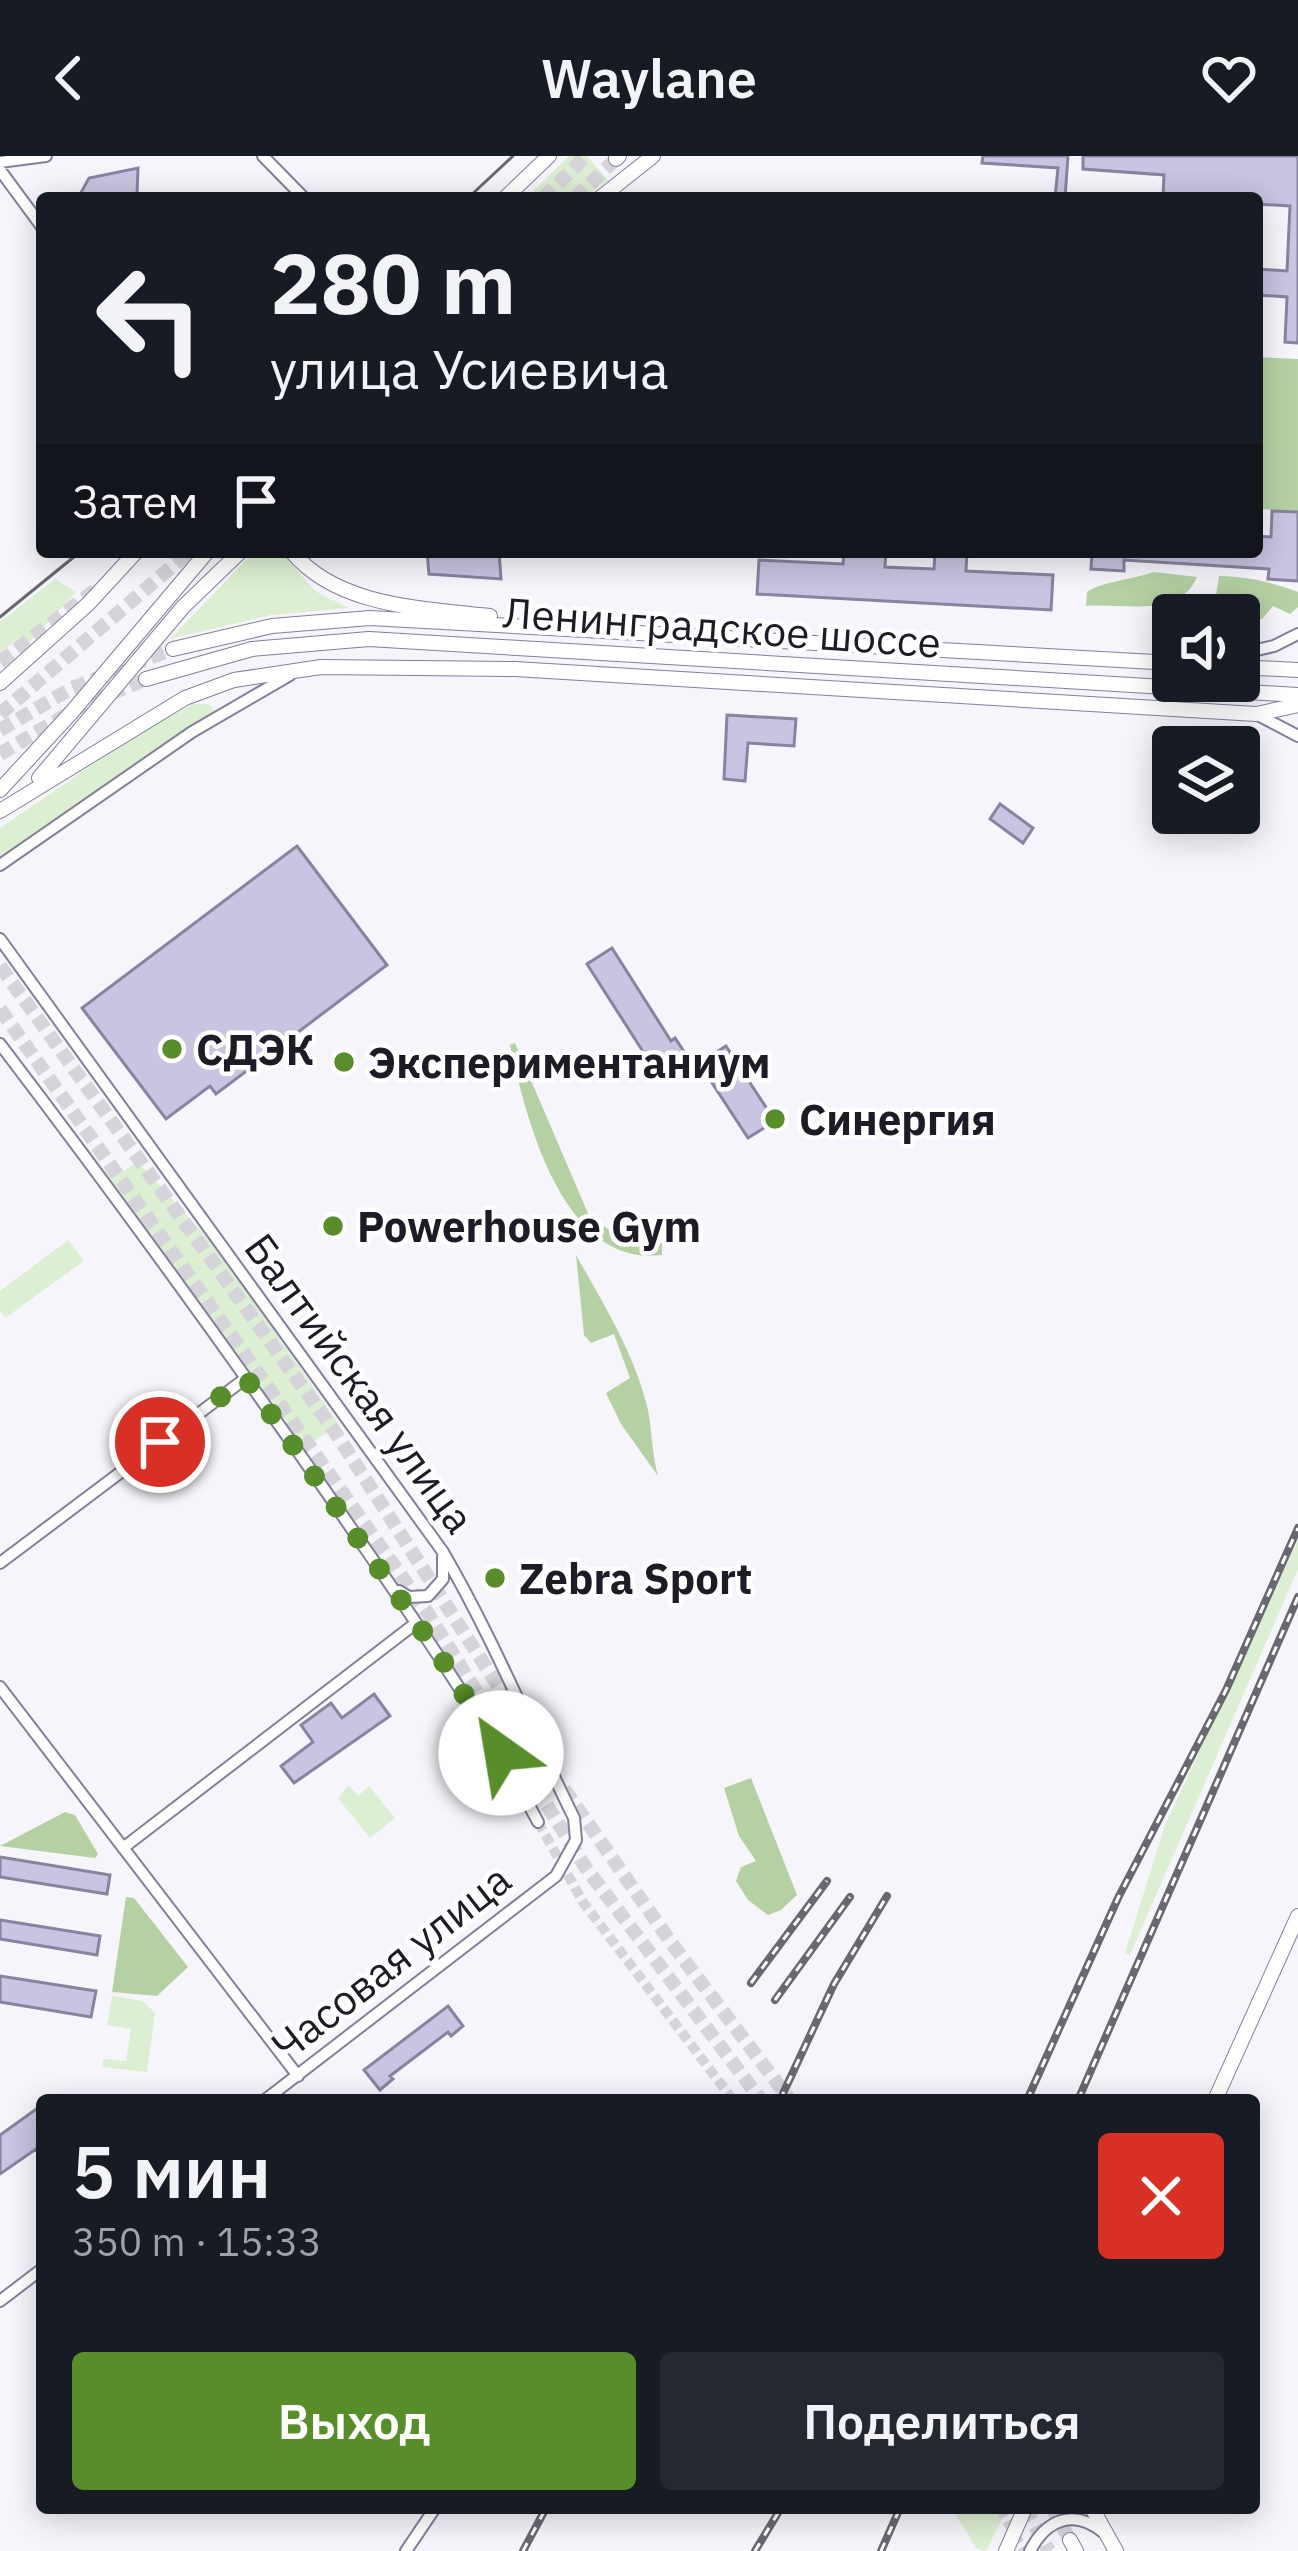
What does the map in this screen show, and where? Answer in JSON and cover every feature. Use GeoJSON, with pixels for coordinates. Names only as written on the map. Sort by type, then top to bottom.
{"type":"FeatureCollection","features":[{"type":"Feature","properties":{"kind":"main road"},"geometry":{"type":"LineString","coordinates":[[511,192],[549,156]]}},
{"type":"Feature","properties":{"kind":"main road"},"geometry":{"type":"LineString","coordinates":[[612,192],[651,158]]}},
{"type":"Feature","properties":{"kind":"main road"},"geometry":{"type":"LineString","coordinates":[[0,683],[88,604],[130,558]]}},
{"type":"Feature","properties":{"kind":"main road"},"geometry":{"type":"LineString","coordinates":[[0,790],[202,558]]}},
{"type":"Feature","properties":{"kind":"main road"},"geometry":{"type":"LineString","coordinates":[[7,806],[59,758],[183,607],[234,558]]}},
{"type":"Feature","properties":{"kind":"main road"},"geometry":{"type":"LineString","coordinates":[[298,558],[320,580],[343,592],[584,628]]}},
{"type":"Feature","properties":{"kind":"main road","name":"Ленинградское шоссе"},"geometry":{"type":"LineString","coordinates":[[173,649],[249,630],[318,620],[584,628],[1152,662]]}},
{"type":"Feature","properties":{"kind":"main road","name":"Ленинградское шоссе"},"geometry":{"type":"LineString","coordinates":[[146,679],[253,649],[344,639],[1298,695]]}},
{"type":"Feature","properties":{"kind":"main road"},"geometry":{"type":"LineString","coordinates":[[514,669],[630,656]]}},
{"type":"Feature","properties":{"kind":"main road"},"geometry":{"type":"LineString","coordinates":[[7,806],[185,698],[234,680],[310,668],[514,669],[1256,714],[1298,705]]}},
{"type":"Feature","properties":{"kind":"main road"},"geometry":{"type":"LineString","coordinates":[[1260,668],[1298,670]]}},
{"type":"Feature","properties":{"kind":"main road"},"geometry":{"type":"LineString","coordinates":[[1218,2094],[1298,1916]]}},
{"type":"Feature","properties":{"kind":"main road"},"geometry":{"type":"LineString","coordinates":[[1006,2550],[1022,2514]]}},
{"type":"Feature","properties":{"kind":"main road"},"geometry":{"type":"LineString","coordinates":[[1096,2514],[1113,2544]]}},
{"type":"Feature","properties":{"kind":"street"},"geometry":{"type":"LineString","coordinates":[[36,218],[0,166],[46,156]]}},
{"type":"Feature","properties":{"kind":"street"},"geometry":{"type":"LineString","coordinates":[[263,156],[298,192]]}},
{"type":"Feature","properties":{"kind":"street"},"geometry":{"type":"LineString","coordinates":[[1260,647],[1298,634]]}},
{"type":"Feature","properties":{"kind":"street"},"geometry":{"type":"LineString","coordinates":[[0,865],[262,688],[310,668]]}},
{"type":"Feature","properties":{"kind":"street"},"geometry":{"type":"LineString","coordinates":[[1256,714],[1298,736]]}},
{"type":"Feature","properties":{"kind":"street","name":"Балтийская улица"},"geometry":{"type":"LineString","coordinates":[[0,939],[443,1552],[482,1618],[513,1697],[574,1818],[576,1840],[556,1876]]}},
{"type":"Feature","properties":{"kind":"street"},"geometry":{"type":"LineString","coordinates":[[0,949],[13,958]]}},
{"type":"Feature","properties":{"kind":"street"},"geometry":{"type":"LineString","coordinates":[[0,1044],[246,1378],[389,1583],[501,1753],[538,1822]]}},
{"type":"Feature","properties":{"kind":"street"},"geometry":{"type":"LineString","coordinates":[[0,1563],[246,1378]]}},
{"type":"Feature","properties":{"kind":"street"},"geometry":{"type":"LineString","coordinates":[[389,1583],[409,1598],[428,1595],[442,1579],[443,1552]]}},
{"type":"Feature","properties":{"kind":"street"},"geometry":{"type":"LineString","coordinates":[[123,1848],[416,1623]]}},
{"type":"Feature","properties":{"kind":"street"},"geometry":{"type":"LineString","coordinates":[[0,1687],[298,2075]]}},
{"type":"Feature","properties":{"kind":"street","name":"Часовая улица"},"geometry":{"type":"LineString","coordinates":[[273,2094],[556,1876]]}},
{"type":"Feature","properties":{"kind":"street"},"geometry":{"type":"LineString","coordinates":[[0,2301],[36,2274]]}},
{"type":"Feature","properties":{"kind":"street"},"geometry":{"type":"LineString","coordinates":[[406,2551],[431,2514]]}},
{"type":"Feature","properties":{"kind":"street"},"geometry":{"type":"LineString","coordinates":[[1030,2551],[1040,2533],[1060,2519],[1089,2522],[1113,2544]]}},
{"type":"Feature","properties":{"kind":"green space"},"geometry":{"type":"Polygon","coordinates":[[[569,156],[587,156],[608,180],[592,192],[533,191],[569,156]]]}},
{"type":"Feature","properties":{"kind":"green space"},"geometry":{"type":"Polygon","coordinates":[[[1263,357],[1298,359],[1298,511],[1263,509],[1263,357]]]}},
{"type":"Feature","properties":{"kind":"green space"},"geometry":{"type":"Polygon","coordinates":[[[248,558],[286,558],[315,591],[349,608],[271,615],[170,639],[248,558]]]}},
{"type":"Feature","properties":{"kind":"green space"},"geometry":{"type":"Polygon","coordinates":[[[1154,572],[1197,577],[1184,594],[1152,594],[1152,606],[1086,606],[1087,592],[1154,572]]]}},
{"type":"Feature","properties":{"kind":"green space"},"geometry":{"type":"Polygon","coordinates":[[[1219,576],[1260,581],[1298,592],[1298,607],[1290,614],[1273,606],[1260,619],[1260,594],[1216,594],[1219,576]]]}},
{"type":"Feature","properties":{"kind":"green space"},"geometry":{"type":"Polygon","coordinates":[[[55,579],[76,592],[26,646],[19,638],[0,653],[0,622],[55,579]]]}},
{"type":"Feature","properties":{"kind":"green space"},"geometry":{"type":"Polygon","coordinates":[[[194,704],[208,704],[215,711],[0,857],[0,828],[145,729],[194,704]]]}},
{"type":"Feature","properties":{"kind":"green space"},"geometry":{"type":"Polygon","coordinates":[[[515,1043],[590,1218],[631,1243],[662,1243],[662,1255],[628,1253],[599,1238],[575,1214],[539,1147],[517,1076],[510,1045],[515,1043]]]}},
{"type":"Feature","properties":{"kind":"green space"},"geometry":{"type":"Polygon","coordinates":[[[138,1162],[217,1248],[339,1424],[306,1447],[101,1169],[119,1173],[138,1162]]]}},
{"type":"Feature","properties":{"kind":"green space"},"geometry":{"type":"Polygon","coordinates":[[[68,1240],[84,1261],[5,1318],[0,1291],[68,1240]]]}},
{"type":"Feature","properties":{"kind":"green space"},"geometry":{"type":"Polygon","coordinates":[[[576,1255],[635,1369],[648,1410],[658,1476],[621,1424],[606,1393],[630,1378],[614,1334],[591,1343],[584,1335],[576,1255]]]}},
{"type":"Feature","properties":{"kind":"green space"},"geometry":{"type":"Polygon","coordinates":[[[1298,1540],[1298,1569],[1130,1955],[1125,1953],[1165,1825],[1298,1540]]]}},
{"type":"Feature","properties":{"kind":"green space"},"geometry":{"type":"Polygon","coordinates":[[[751,1778],[797,1895],[768,1915],[748,1900],[736,1881],[741,1867],[756,1861],[739,1836],[724,1788],[751,1778]]]}},
{"type":"Feature","properties":{"kind":"green space"},"geometry":{"type":"Polygon","coordinates":[[[349,1785],[358,1796],[369,1786],[395,1818],[370,1838],[338,1798],[349,1785]]]}},
{"type":"Feature","properties":{"kind":"green space"},"geometry":{"type":"Polygon","coordinates":[[[65,1812],[75,1815],[98,1854],[95,1858],[0,1846],[65,1812]]]}},
{"type":"Feature","properties":{"kind":"green space"},"geometry":{"type":"Polygon","coordinates":[[[126,1897],[134,1898],[188,1967],[157,1996],[112,1992],[126,1897]]]}},
{"type":"Feature","properties":{"kind":"green space"},"geometry":{"type":"Polygon","coordinates":[[[112,1996],[143,2001],[155,2013],[147,2072],[102,2067],[103,2059],[126,2061],[131,2029],[107,2025],[112,1996]]]}},
{"type":"Feature","properties":{"kind":"green space"},"geometry":{"type":"Polygon","coordinates":[[[956,2514],[1004,2514],[986,2551],[976,2548],[956,2514]]]}},
{"type":"Feature","properties":{"kind":"building"},"geometry":{"type":"Polygon","coordinates":[[[983,156],[1068,156],[1065,192],[1056,192],[1058,168],[982,163],[983,156]]]}},
{"type":"Feature","properties":{"kind":"building"},"geometry":{"type":"Polygon","coordinates":[[[1083,156],[1298,156],[1298,343],[1285,342],[1287,297],[1263,295],[1263,269],[1287,271],[1290,206],[1263,204],[1263,192],[1163,192],[1164,175],[1083,169],[1083,156]]]}},
{"type":"Feature","properties":{"kind":"building"},"geometry":{"type":"Polygon","coordinates":[[[138,168],[137,192],[81,192],[89,178],[138,168]]]}},
{"type":"Feature","properties":{"kind":"building"},"geometry":{"type":"Polygon","coordinates":[[[1272,511],[1298,512],[1298,581],[1268,579],[1269,569],[1124,560],[1124,571],[1091,569],[1092,558],[1263,558],[1263,536],[1271,537],[1272,511]]]}},
{"type":"Feature","properties":{"kind":"building"},"geometry":{"type":"Polygon","coordinates":[[[428,558],[499,558],[501,579],[429,574],[428,558]]]}},
{"type":"Feature","properties":{"kind":"building"},"geometry":{"type":"Polygon","coordinates":[[[844,558],[886,558],[885,567],[934,569],[935,558],[967,558],[966,571],[1053,575],[1051,610],[757,594],[759,560],[843,564],[844,558]]]}},
{"type":"Feature","properties":{"kind":"building"},"geometry":{"type":"Polygon","coordinates":[[[727,715],[796,719],[794,746],[748,743],[745,781],[724,779],[727,715]]]}},
{"type":"Feature","properties":{"kind":"building"},"geometry":{"type":"Polygon","coordinates":[[[1000,804],[1033,828],[1023,843],[990,819],[1000,804]]]}},
{"type":"Feature","properties":{"kind":"building"},"geometry":{"type":"Polygon","coordinates":[[[297,846],[387,965],[216,1094],[210,1086],[166,1119],[82,1008],[297,846]]]}},
{"type":"Feature","properties":{"kind":"building"},"geometry":{"type":"Polygon","coordinates":[[[612,948],[671,1041],[675,1038],[685,1053],[656,1072],[587,964],[612,948]]]}},
{"type":"Feature","properties":{"kind":"building"},"geometry":{"type":"Polygon","coordinates":[[[726,1046],[775,1121],[748,1138],[699,1063],[726,1046]]]}},
{"type":"Feature","properties":{"kind":"building"},"geometry":{"type":"Polygon","coordinates":[[[374,1694],[390,1716],[294,1783],[281,1766],[313,1742],[301,1725],[331,1703],[342,1718],[374,1694]]]}},
{"type":"Feature","properties":{"kind":"building"},"geometry":{"type":"Polygon","coordinates":[[[0,1857],[110,1875],[107,1894],[0,1877],[0,1857]]]}},
{"type":"Feature","properties":{"kind":"building"},"geometry":{"type":"Polygon","coordinates":[[[0,1920],[100,1936],[97,1955],[0,1939],[0,1920]]]}},
{"type":"Feature","properties":{"kind":"building"},"geometry":{"type":"Polygon","coordinates":[[[0,1976],[96,1991],[91,2017],[0,2002],[0,1976]]]}},
{"type":"Feature","properties":{"kind":"building"},"geometry":{"type":"Polygon","coordinates":[[[448,2006],[463,2026],[390,2076],[393,2079],[380,2090],[364,2070],[448,2006]]]}},
{"type":"Feature","properties":{"kind":"building"},"geometry":{"type":"Polygon","coordinates":[[[36,2109],[36,2149],[0,2174],[0,2135],[36,2109]]]}},
{"type":"Feature","properties":{"kind":"tunnel"},"geometry":{"type":"LineString","coordinates":[[549,192],[586,156]]}},
{"type":"Feature","properties":{"kind":"tunnel"},"geometry":{"type":"LineString","coordinates":[[581,192],[616,159]]}},
{"type":"Feature","properties":{"kind":"tunnel"},"geometry":{"type":"LineString","coordinates":[[0,714],[182,558]]}},
{"type":"Feature","properties":{"kind":"tunnel"},"geometry":{"type":"LineString","coordinates":[[0,662],[98,588]]}},
{"type":"Feature","properties":{"kind":"tunnel"},"geometry":{"type":"LineString","coordinates":[[0,730],[72,688],[173,649]]}},
{"type":"Feature","properties":{"kind":"tunnel"},"geometry":{"type":"LineString","coordinates":[[0,754],[81,706],[146,679]]}},
{"type":"Feature","properties":{"kind":"tunnel"},"geometry":{"type":"LineString","coordinates":[[0,966],[337,1435],[536,1745]]}},
{"type":"Feature","properties":{"kind":"tunnel"},"geometry":{"type":"LineString","coordinates":[[0,1009],[427,1612],[586,1868],[756,2094]]}},
{"type":"Feature","properties":{"kind":"tunnel"},"geometry":{"type":"LineString","coordinates":[[564,1789],[672,1944],[785,2094]]}},
{"type":"Feature","properties":{"kind":"tunnel"},"geometry":{"type":"LineString","coordinates":[[538,1822],[583,1902],[728,2094]]}},
{"type":"Feature","properties":{"kind":"tunnel"},"geometry":{"type":"LineString","coordinates":[[1003,2514],[1024,2551]]}},
{"type":"Feature","properties":{"kind":"tunnel"},"geometry":{"type":"LineString","coordinates":[[1028,2514],[1049,2551]]}},
{"type":"Feature","properties":{"kind":"tunnel"},"geometry":{"type":"LineString","coordinates":[[1055,2514],[1070,2540]]}},
{"type":"Feature","properties":{"kind":"tram line"},"geometry":{"type":"LineString","coordinates":[[474,192],[513,156]]}},
{"type":"Feature","properties":{"kind":"tram line"},"geometry":{"type":"LineString","coordinates":[[0,617],[73,558]]}},
{"type":"Feature","properties":{"kind":"railway"},"geometry":{"type":"LineString","coordinates":[[1030,2094],[1118,1898],[1226,1690],[1298,1528]]}},
{"type":"Feature","properties":{"kind":"railway"},"geometry":{"type":"LineString","coordinates":[[1081,2094],[1298,1597]]}},
{"type":"Feature","properties":{"kind":"railway"},"geometry":{"type":"LineString","coordinates":[[751,1983],[827,1881]]}},
{"type":"Feature","properties":{"kind":"railway"},"geometry":{"type":"LineString","coordinates":[[783,2094],[834,1984],[887,1896]]}},
{"type":"Feature","properties":{"kind":"railway"},"geometry":{"type":"LineString","coordinates":[[775,2000],[850,1897]]}},
{"type":"Feature","properties":{"kind":"railway"},"geometry":{"type":"LineString","coordinates":[[523,2551],[543,2514]]}},
{"type":"Feature","properties":{"kind":"railway"},"geometry":{"type":"LineString","coordinates":[[755,2551],[777,2514]]}},
{"type":"Feature","properties":{"kind":"railway"},"geometry":{"type":"LineString","coordinates":[[881,2551],[897,2514]]}},
{"type":"Feature","properties":{"kind":"place","name":"СДЭК"},"geometry":{"type":"Point","coordinates":[172,1049]}},
{"type":"Feature","properties":{"kind":"place","name":"Экспериментаниум"},"geometry":{"type":"Point","coordinates":[344,1062]}},
{"type":"Feature","properties":{"kind":"place","name":"Синергия"},"geometry":{"type":"Point","coordinates":[775,1119]}},
{"type":"Feature","properties":{"kind":"place","name":"Powerhouse Gym"},"geometry":{"type":"Point","coordinates":[333,1226]}},
{"type":"Feature","properties":{"kind":"place","name":"Zebra Sport"},"geometry":{"type":"Point","coordinates":[495,1578]}},
{"type":"Feature","properties":{"kind":"route"},"geometry":{"type":"LineString","coordinates":[[160,1442],[246,1378],[460,1685],[501,1753]]}}]}
